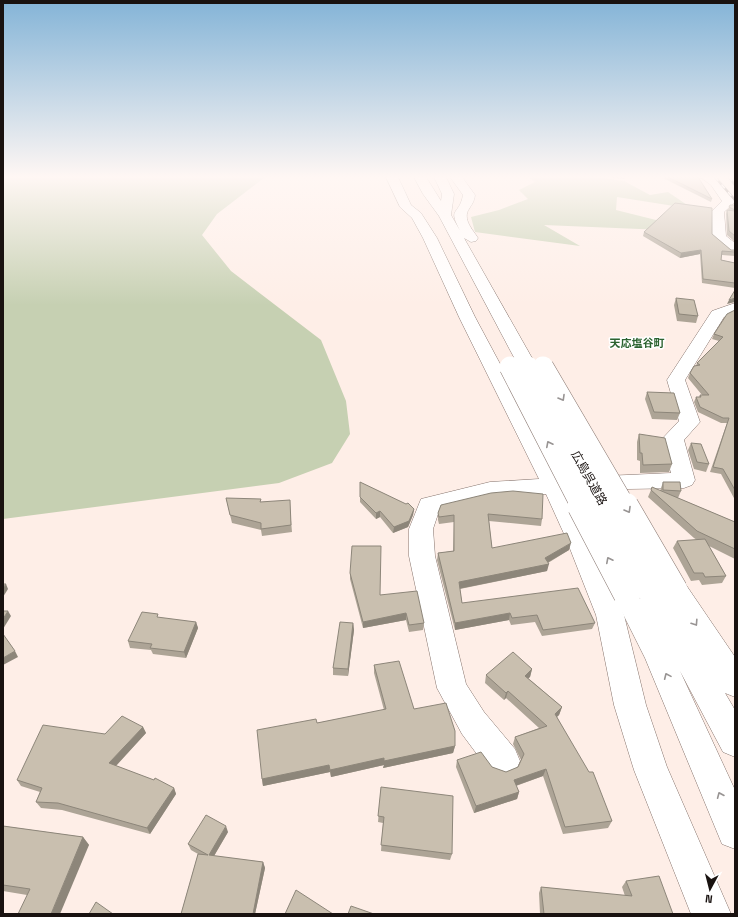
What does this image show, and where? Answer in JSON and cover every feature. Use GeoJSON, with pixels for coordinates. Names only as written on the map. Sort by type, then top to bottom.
{"type":"FeatureCollection","features":[{"type":"Feature","properties":{"kind":"main road"},"geometry":{"type":"LineString","coordinates":[[419,220],[430,238],[467,317],[497,373],[578,536],[610,615],[630,705],[651,770],[711,914]]}},
{"type":"Feature","properties":{"kind":"main road"},"geometry":{"type":"LineString","coordinates":[[434,220],[477,302]]}},
{"type":"Feature","properties":{"kind":"main road"},"geometry":{"type":"LineString","coordinates":[[447,220],[520,362],[651,592],[735,683]]}},
{"type":"Feature","properties":{"kind":"main road"},"geometry":{"type":"LineString","coordinates":[[460,220],[520,362],[735,741]]}},
{"type":"Feature","properties":{"kind":"main road"},"geometry":{"type":"LineString","coordinates":[[718,220],[719,238],[735,250]]}},
{"type":"Feature","properties":{"kind":"main road"},"geometry":{"type":"LineString","coordinates":[[503,761],[473,723],[452,688],[422,556],[421,529],[429,505],[490,490],[554,487],[628,480],[684,480],[673,439],[690,422],[676,380],[718,314],[735,308]]}},
{"type":"Feature","properties":{"kind":"main road"},"geometry":{"type":"LineString","coordinates":[[651,592],[659,657],[735,831]]}},
{"type":"Feature","properties":{"kind":"green space"},"geometry":{"type":"Polygon","coordinates":[[[3,220],[213,220],[202,235],[231,271],[321,340],[346,401],[350,434],[332,463],[279,483],[3,519],[3,220]]]}},
{"type":"Feature","properties":{"kind":"green space"},"geometry":{"type":"Polygon","coordinates":[[[472,220],[655,220],[672,224],[664,230],[544,225],[580,246],[475,232],[472,220]]]}},
{"type":"Feature","properties":{"kind":"building"},"geometry":{"type":"Polygon","coordinates":[[[657,220],[712,220],[712,234],[731,250],[735,250],[735,252],[722,251],[721,260],[735,263],[735,283],[703,279],[701,250],[681,253],[644,232],[657,220]]]}},
{"type":"Feature","properties":{"kind":"building"},"geometry":{"type":"Polygon","coordinates":[[[728,220],[735,220],[735,236],[729,231],[728,220]]]}},
{"type":"Feature","properties":{"kind":"building"},"geometry":{"type":"Polygon","coordinates":[[[735,290],[735,298],[729,300],[735,290]]]}},
{"type":"Feature","properties":{"kind":"building"},"geometry":{"type":"Polygon","coordinates":[[[676,298],[694,300],[698,316],[679,314],[676,298]]]}},
{"type":"Feature","properties":{"kind":"building"},"geometry":{"type":"Polygon","coordinates":[[[735,310],[735,490],[723,469],[713,467],[729,418],[723,418],[700,407],[696,397],[701,397],[700,395],[709,395],[690,373],[694,366],[700,365],[697,363],[723,337],[714,334],[727,314],[735,310]]]}},
{"type":"Feature","properties":{"kind":"building"},"geometry":{"type":"Polygon","coordinates":[[[647,392],[674,393],[680,413],[654,412],[647,392]]]}},
{"type":"Feature","properties":{"kind":"building"},"geometry":{"type":"Polygon","coordinates":[[[639,434],[665,438],[672,464],[643,465],[642,453],[640,453],[639,434]]]}},
{"type":"Feature","properties":{"kind":"building"},"geometry":{"type":"Polygon","coordinates":[[[691,443],[701,444],[709,464],[697,462],[691,443]]]}},
{"type":"Feature","properties":{"kind":"building"},"geometry":{"type":"Polygon","coordinates":[[[360,482],[406,504],[408,503],[414,509],[409,521],[394,527],[380,511],[376,513],[360,497],[360,482]]]}},
{"type":"Feature","properties":{"kind":"building"},"geometry":{"type":"Polygon","coordinates":[[[663,482],[680,482],[681,491],[663,490],[663,482]]]}},
{"type":"Feature","properties":{"kind":"building"},"geometry":{"type":"Polygon","coordinates":[[[652,487],[735,522],[735,549],[697,531],[651,490],[652,487]]]}},
{"type":"Feature","properties":{"kind":"building"},"geometry":{"type":"Polygon","coordinates":[[[513,491],[543,494],[542,519],[488,514],[492,548],[567,533],[571,543],[545,558],[549,564],[459,582],[462,603],[578,588],[595,623],[543,630],[537,615],[512,618],[510,613],[455,623],[438,553],[454,551],[454,515],[439,517],[438,513],[441,505],[491,493],[513,491]]]}},
{"type":"Feature","properties":{"kind":"building"},"geometry":{"type":"Polygon","coordinates":[[[226,498],[261,499],[260,502],[290,500],[291,525],[261,529],[261,523],[230,515],[226,498]]]}},
{"type":"Feature","properties":{"kind":"building"},"geometry":{"type":"Polygon","coordinates":[[[705,539],[726,576],[705,577],[703,573],[694,573],[677,541],[705,539]]]}},
{"type":"Feature","properties":{"kind":"building"},"geometry":{"type":"Polygon","coordinates":[[[352,546],[381,546],[380,595],[417,591],[424,623],[409,625],[406,613],[363,622],[350,573],[352,546]]]}},
{"type":"Feature","properties":{"kind":"building"},"geometry":{"type":"Polygon","coordinates":[[[3,611],[8,611],[3,619],[3,611]]]}},
{"type":"Feature","properties":{"kind":"building"},"geometry":{"type":"Polygon","coordinates":[[[142,612],[158,614],[157,617],[196,622],[184,652],[150,648],[152,644],[128,641],[142,612]]]}},
{"type":"Feature","properties":{"kind":"building"},"geometry":{"type":"Polygon","coordinates":[[[340,622],[353,623],[348,669],[333,668],[340,622]]]}},
{"type":"Feature","properties":{"kind":"building"},"geometry":{"type":"Polygon","coordinates":[[[3,634],[15,651],[3,658],[3,634]]]}},
{"type":"Feature","properties":{"kind":"building"},"geometry":{"type":"Polygon","coordinates":[[[513,652],[532,669],[525,676],[562,707],[555,714],[589,772],[593,772],[612,821],[565,827],[546,769],[514,780],[519,792],[476,806],[457,760],[481,752],[492,767],[506,772],[518,767],[524,754],[515,737],[547,726],[508,691],[506,693],[486,675],[513,652]]]}},
{"type":"Feature","properties":{"kind":"building"},"geometry":{"type":"Polygon","coordinates":[[[399,661],[414,709],[446,703],[455,731],[455,746],[384,761],[384,758],[330,770],[329,765],[262,779],[257,730],[316,719],[317,723],[386,709],[374,665],[399,661]]]}},
{"type":"Feature","properties":{"kind":"building"},"geometry":{"type":"Polygon","coordinates":[[[122,716],[143,727],[109,763],[154,780],[155,778],[174,788],[147,828],[58,803],[36,802],[42,788],[17,780],[43,725],[105,734],[122,716]]]}},
{"type":"Feature","properties":{"kind":"building"},"geometry":{"type":"Polygon","coordinates":[[[381,787],[453,796],[452,854],[381,845],[384,817],[378,816],[381,787]]]}},
{"type":"Feature","properties":{"kind":"building"},"geometry":{"type":"Polygon","coordinates":[[[206,815],[226,826],[209,855],[263,862],[253,914],[181,914],[198,854],[208,855],[188,844],[206,815]]]}},
{"type":"Feature","properties":{"kind":"building"},"geometry":{"type":"Polygon","coordinates":[[[3,826],[83,837],[51,914],[18,914],[30,889],[3,885],[3,826]]]}},
{"type":"Feature","properties":{"kind":"building"},"geometry":{"type":"Polygon","coordinates":[[[659,876],[673,914],[544,914],[541,887],[632,896],[626,881],[659,876]]]}},
{"type":"Feature","properties":{"kind":"building"},"geometry":{"type":"Polygon","coordinates":[[[296,890],[333,914],[285,914],[296,890]]]}},
{"type":"Feature","properties":{"kind":"building"},"geometry":{"type":"Polygon","coordinates":[[[96,902],[113,914],[89,914],[96,902]]]}},
{"type":"Feature","properties":{"kind":"building"},"geometry":{"type":"Polygon","coordinates":[[[351,906],[374,914],[348,914],[351,906]]]}},
{"type":"Feature","properties":{"kind":"district","name":"天応塩谷町"},"geometry":{"type":"Point","coordinates":[637,343]}}]}
